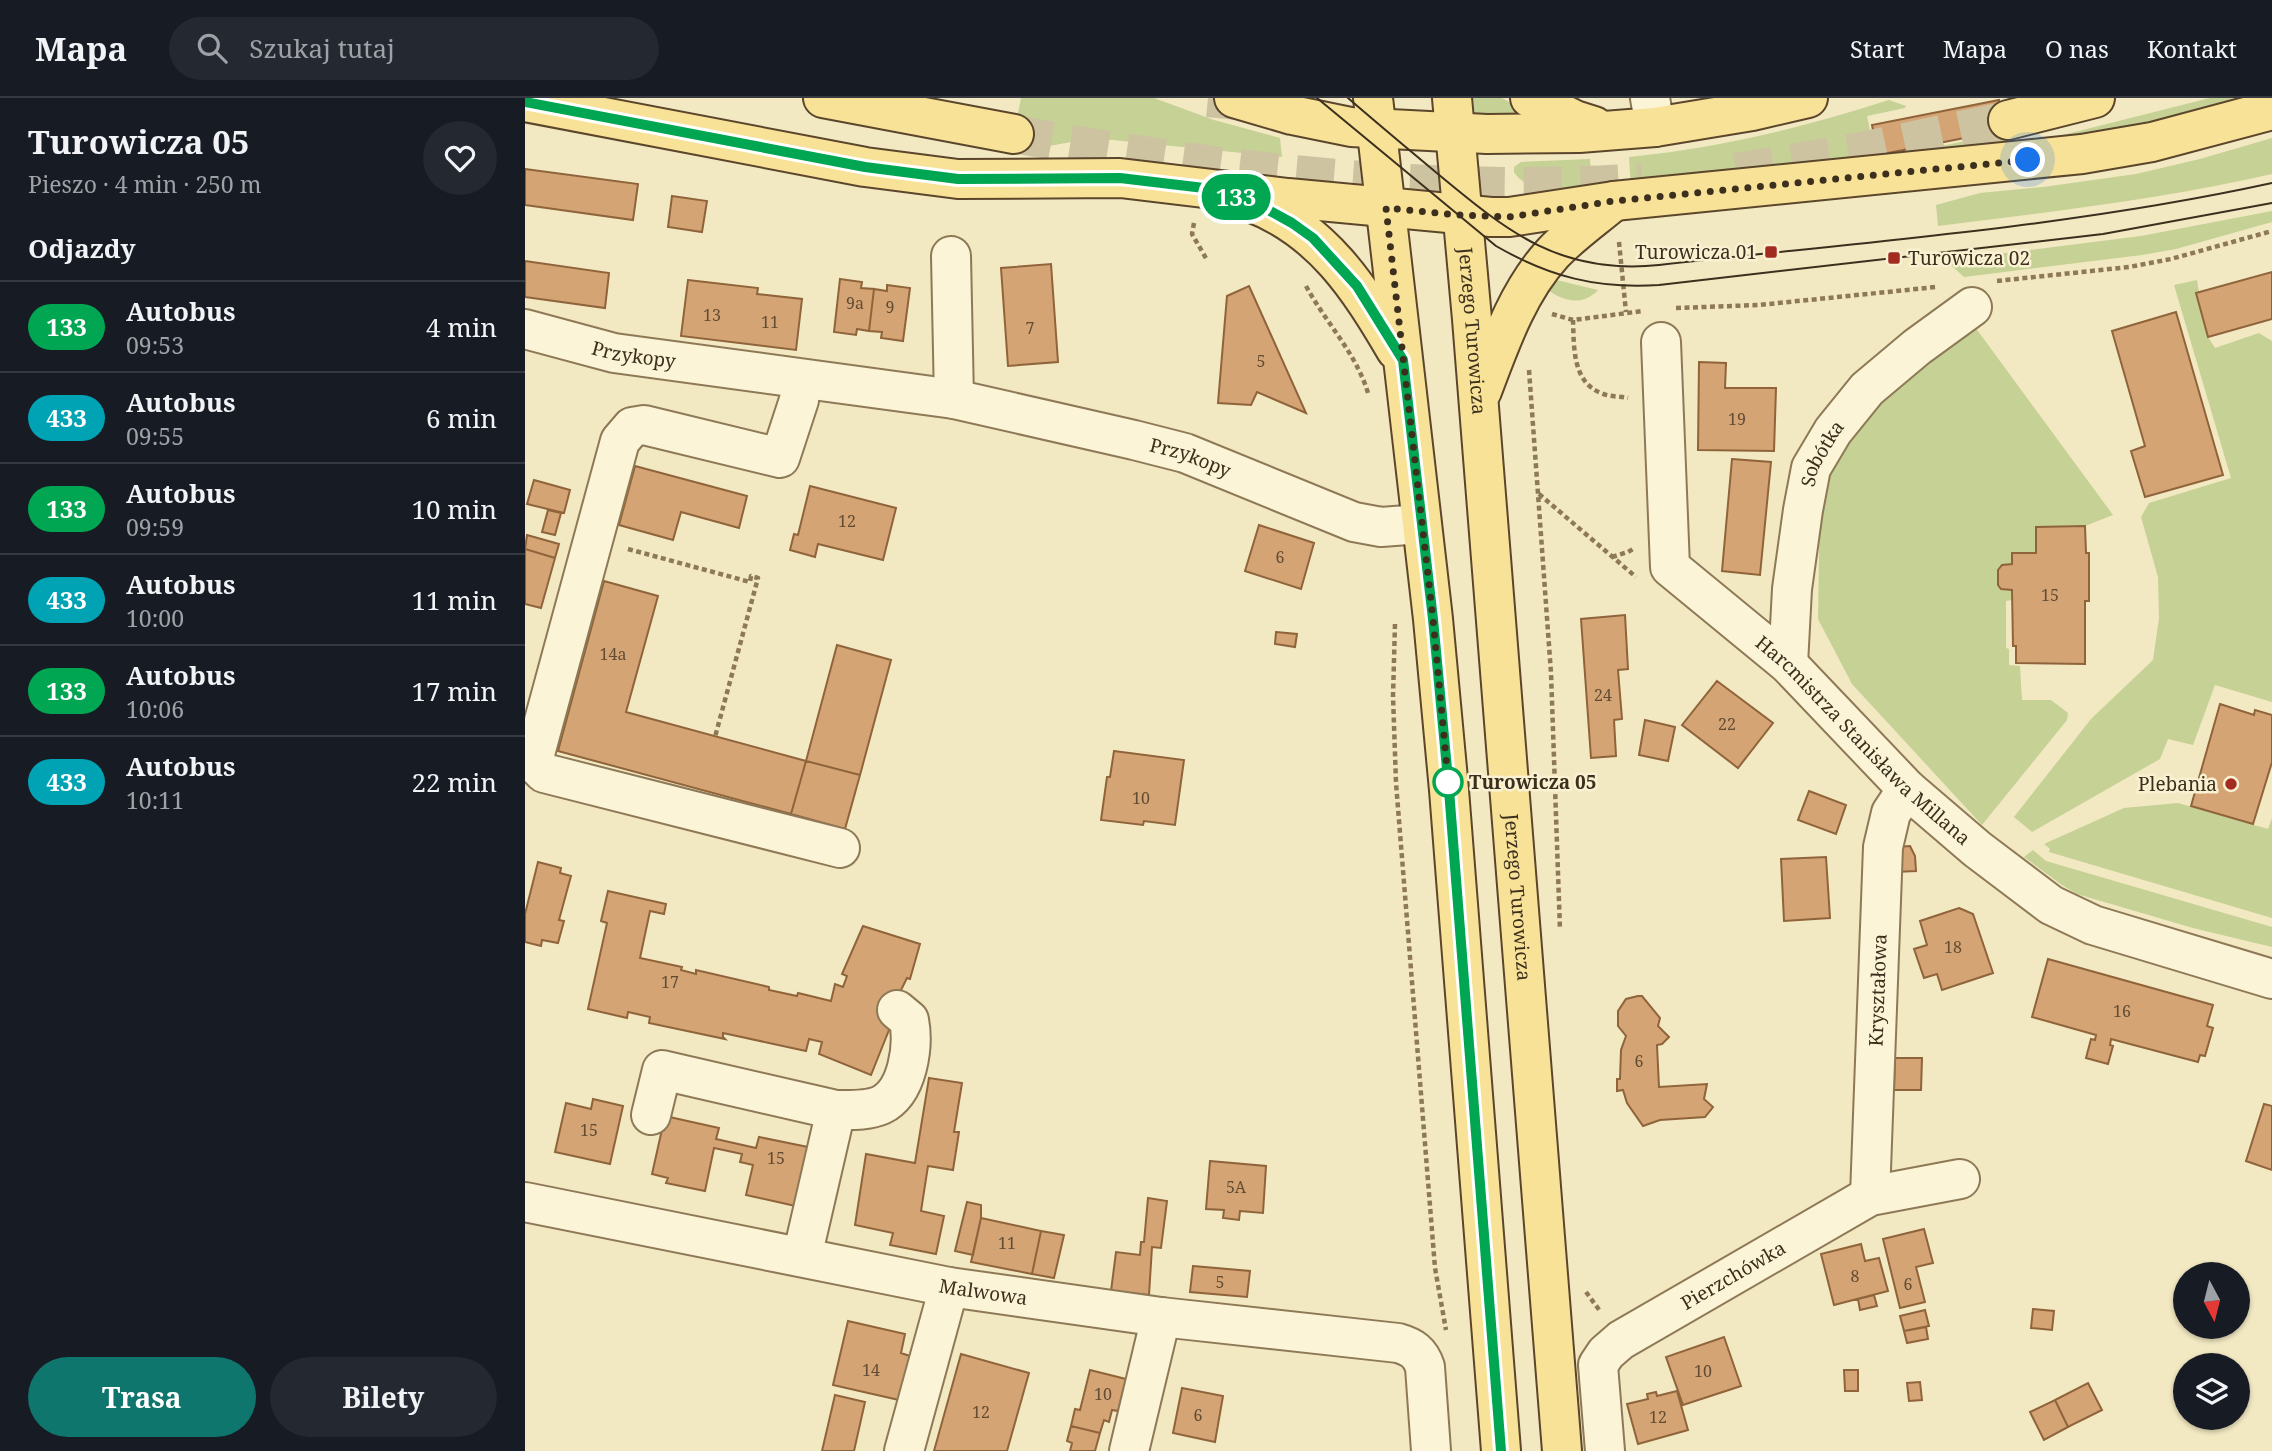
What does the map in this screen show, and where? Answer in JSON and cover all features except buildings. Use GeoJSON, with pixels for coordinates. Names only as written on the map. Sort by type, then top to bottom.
{"type":"FeatureCollection","features":[{"type":"Feature","properties":{"kind":"main road"},"geometry":{"type":"LineString","coordinates":[[823,98],[1014,134]]}},
{"type":"Feature","properties":{"kind":"main road"},"geometry":{"type":"LineString","coordinates":[[1234,98],[1320,122],[1375,113],[1453,115],[1551,134],[1609,131],[1653,113],[1752,111],[1808,98]]}},
{"type":"Feature","properties":{"kind":"main road"},"geometry":{"type":"LineString","coordinates":[[1530,98],[1575,120],[1609,131]]}},
{"type":"Feature","properties":{"kind":"main road"},"geometry":{"type":"LineString","coordinates":[[2008,120],[2095,98]]}},
{"type":"Feature","properties":{"kind":"main road"},"geometry":{"type":"LineString","coordinates":[[525,102],[865,167],[972,179],[1120,178],[1199,204],[1263,207],[1313,238],[1357,286],[1403,360]]}},
{"type":"Feature","properties":{"kind":"main road"},"geometry":{"type":"LineString","coordinates":[[1199,204],[1386,208],[1463,216],[1509,217],[1614,201],[2082,154],[2152,142],[2272,110]]}},
{"type":"Feature","properties":{"kind":"main road"},"geometry":{"type":"LineString","coordinates":[[1375,113],[1433,619],[1501,1451]]}},
{"type":"Feature","properties":{"kind":"main road","name":"Jerzego Turowicza"},"geometry":{"type":"LineString","coordinates":[[1453,115],[1562,1451]]}},
{"type":"Feature","properties":{"kind":"main road"},"geometry":{"type":"LineString","coordinates":[[1478,399],[1515,308],[1541,269],[1553,253],[1614,201]]}},
{"type":"Feature","properties":{"kind":"street"},"geometry":{"type":"LineString","coordinates":[[951,256],[954,399]]}},
{"type":"Feature","properties":{"kind":"street","name":"Sobótka"},"geometry":{"type":"LineString","coordinates":[[1788,664],[1793,589],[1811,468],[1833,431],[1867,388],[1983,294]]}},
{"type":"Feature","properties":{"kind":"street","name":"Przykopy"},"geometry":{"type":"LineString","coordinates":[[525,329],[614,353],[954,399],[1185,453],[1354,522],[1381,527],[1421,524]]}},
{"type":"Feature","properties":{"kind":"street","name":"Harcmistrza Stanisława Millana"},"geometry":{"type":"LineString","coordinates":[[1661,342],[1670,567],[1788,664],[1906,789],[1977,849],[2051,905],[2093,925],[2272,979]]}},
{"type":"Feature","properties":{"kind":"street"},"geometry":{"type":"LineString","coordinates":[[801,380],[799,400],[780,458],[644,425],[632,427],[620,441],[535,754],[537,766],[544,773],[840,848]]}},
{"type":"Feature","properties":{"kind":"street","name":"Kryształowa"},"geometry":{"type":"LineString","coordinates":[[1870,1196],[1883,847],[1891,813],[1906,789]]}},
{"type":"Feature","properties":{"kind":"street"},"geometry":{"type":"LineString","coordinates":[[651,1115],[661,1070],[836,1110],[881,1105],[895,1094],[904,1080],[912,1037],[909,1020],[897,1010]]}},
{"type":"Feature","properties":{"kind":"street"},"geometry":{"type":"LineString","coordinates":[[802,1257],[836,1110]]}},
{"type":"Feature","properties":{"kind":"street","name":"Pierzchówka"},"geometry":{"type":"LineString","coordinates":[[1605,1451],[1598,1365],[1606,1353],[1621,1340],[1870,1196],[1960,1180]]}},
{"type":"Feature","properties":{"kind":"street","name":"Malwowa"},"geometry":{"type":"LineString","coordinates":[[525,1202],[949,1287],[1161,1317],[1398,1343],[1408,1346],[1422,1357],[1427,1376],[1431,1451]]}},
{"type":"Feature","properties":{"kind":"street"},"geometry":{"type":"LineString","coordinates":[[904,1451],[949,1287]]}},
{"type":"Feature","properties":{"kind":"street"},"geometry":{"type":"LineString","coordinates":[[1129,1451],[1161,1317]]}},
{"type":"Feature","properties":{"kind":"path"},"geometry":{"type":"LineString","coordinates":[[1199,204],[1192,234],[1207,260]]}},
{"type":"Feature","properties":{"kind":"path"},"geometry":{"type":"LineString","coordinates":[[1983,294],[2160,261],[2272,231]]}},
{"type":"Feature","properties":{"kind":"path"},"geometry":{"type":"LineString","coordinates":[[1621,261],[1626,312]]}},
{"type":"Feature","properties":{"kind":"path"},"geometry":{"type":"LineString","coordinates":[[1305,285],[1320,312],[1353,358],[1370,400]]}},
{"type":"Feature","properties":{"kind":"path"},"geometry":{"type":"LineString","coordinates":[[1759,305],[1940,287]]}},
{"type":"Feature","properties":{"kind":"path"},"geometry":{"type":"LineString","coordinates":[[1573,320],[1576,359],[1579,373],[1585,383],[1602,394],[1632,400]]}},
{"type":"Feature","properties":{"kind":"path"},"geometry":{"type":"LineString","coordinates":[[1529,366],[1551,673],[1560,938]]}},
{"type":"Feature","properties":{"kind":"path"},"geometry":{"type":"LineString","coordinates":[[1539,494],[1611,557]]}},
{"type":"Feature","properties":{"kind":"path"},"geometry":{"type":"LineString","coordinates":[[593,539],[750,582],[751,576],[758,578],[715,737]]}},
{"type":"Feature","properties":{"kind":"path"},"geometry":{"type":"LineString","coordinates":[[1395,620],[1393,696],[1396,783],[1435,1268],[1447,1341]]}},
{"type":"Feature","properties":{"kind":"path"},"geometry":{"type":"LineString","coordinates":[[1585,1291],[1586,1300]]}},
{"type":"Feature","properties":{"kind":"green space"},"geometry":{"type":"Polygon","coordinates":[[[1021,98],[1154,98],[1214,120],[1280,138],[1282,157],[1103,139],[1076,141],[1012,153],[1021,98]]]}},
{"type":"Feature","properties":{"kind":"green space"},"geometry":{"type":"Polygon","coordinates":[[[1473,98],[1502,98],[1540,120],[1475,119],[1473,98]]]}},
{"type":"Feature","properties":{"kind":"green space"},"geometry":{"type":"Polygon","coordinates":[[[2210,98],[2272,98],[2139,135],[2071,146],[1631,188],[1629,157],[1761,136],[1889,100],[1906,106],[1867,116],[1876,159],[2011,132],[2015,147],[2210,98]]]}},
{"type":"Feature","properties":{"kind":"green space"},"geometry":{"type":"Polygon","coordinates":[[[2272,138],[2272,174],[2148,198],[1938,226],[1936,205],[1980,193],[2136,174],[2272,138]]]}},
{"type":"Feature","properties":{"kind":"green space"},"geometry":{"type":"Polygon","coordinates":[[[1590,159],[1592,192],[1538,187],[1520,179],[1514,172],[1514,167],[1521,162],[1590,159]]]}},
{"type":"Feature","properties":{"kind":"green space"},"geometry":{"type":"Polygon","coordinates":[[[2272,211],[2272,222],[2176,249],[2142,255],[1964,277],[1951,265],[1942,266],[1942,261],[2141,236],[2272,211]]]}},
{"type":"Feature","properties":{"kind":"green space"},"geometry":{"type":"Polygon","coordinates":[[[1548,278],[1598,290],[1584,299],[1570,300],[1555,295],[1542,286],[1548,278]]]}},
{"type":"Feature","properties":{"kind":"green space"},"geometry":{"type":"Polygon","coordinates":[[[2197,280],[2199,292],[2196,293],[2208,337],[2215,348],[2259,333],[2272,341],[2272,702],[2215,685],[2193,745],[2168,739],[2160,759],[2032,832],[2014,817],[2091,719],[2153,660],[2159,618],[2158,577],[2141,517],[2149,503],[2231,478],[2174,285],[2197,280]]]}},
{"type":"Feature","properties":{"kind":"green space"},"geometry":{"type":"Polygon","coordinates":[[[1975,327],[2113,515],[2085,526],[2036,527],[2036,553],[2013,553],[2012,564],[2002,565],[1998,570],[1998,585],[2001,589],[2012,590],[2012,600],[2006,601],[2006,648],[2009,649],[2009,665],[2020,666],[2022,700],[2051,700],[2068,713],[2067,720],[1982,825],[1852,684],[1818,619],[1820,498],[1844,444],[1888,385],[1975,327]]]}},
{"type":"Feature","properties":{"kind":"green space"},"geometry":{"type":"Polygon","coordinates":[[[2178,803],[2268,829],[2272,818],[2272,918],[2049,852],[2050,849],[2044,844],[2124,808],[2178,803]]]}},
{"type":"Feature","properties":{"kind":"green space"},"geometry":{"type":"Polygon","coordinates":[[[2033,850],[2046,861],[2272,927],[2272,947],[2193,928],[2077,894],[2024,857],[2033,850]]]}},
{"type":"Feature","properties":{"kind":"tunnel"},"geometry":{"type":"LineString","coordinates":[[1208,98],[1266,104]]}},
{"type":"Feature","properties":{"kind":"tunnel"},"geometry":{"type":"LineString","coordinates":[[1736,172],[1857,152],[2008,120]]}},
{"type":"Feature","properties":{"kind":"tunnel"},"geometry":{"type":"LineString","coordinates":[[1014,134],[1249,169],[1405,183],[1483,186],[1642,182]]}},
{"type":"Feature","properties":{"kind":"tram line"},"geometry":{"type":"LineString","coordinates":[[1317,98],[1496,246],[1536,266],[1594,283],[1659,285],[2103,234],[2272,203]]}},
{"type":"Feature","properties":{"kind":"tram line"},"geometry":{"type":"LineString","coordinates":[[1348,98],[1464,195],[1513,231],[1565,256],[1593,263],[1624,266],[1659,265],[1890,241],[2044,222],[2272,183]]}},
{"type":"Feature","properties":{"kind":"bus line","name":"133"},"geometry":{"type":"LineString","coordinates":[[525,102],[865,167],[916,174],[958,179],[1120,178],[1204,188],[1263,207],[1292,223],[1313,238],[1357,286],[1403,360],[1433,619],[1449,790],[1501,1451]]}},
{"type":"Feature","properties":{"kind":"place","name":"Turowicza 01"},"geometry":{"type":"Point","coordinates":[1771,252]}},
{"type":"Feature","properties":{"kind":"place","name":"Turowicza 02"},"geometry":{"type":"Point","coordinates":[1894,258]}},
{"type":"Feature","properties":{"kind":"place","name":"Turowicza 05"},"geometry":{"type":"Point","coordinates":[1448,782]}},
{"type":"Feature","properties":{"kind":"place","name":"Plebania"},"geometry":{"type":"Point","coordinates":[2231,784]}},
{"type":"Feature","properties":{"kind":"route"},"geometry":{"type":"LineString","coordinates":[[1448,782],[1449,790],[1433,619],[1386,208],[1491,218],[1509,217],[1614,201],[2028,160]]}}]}
